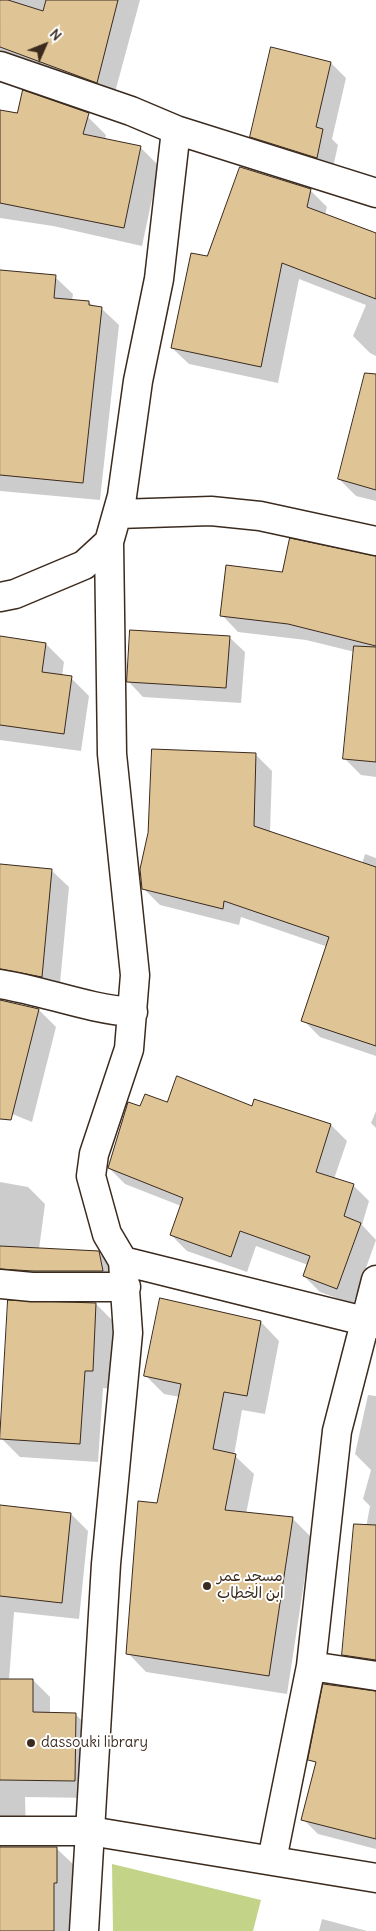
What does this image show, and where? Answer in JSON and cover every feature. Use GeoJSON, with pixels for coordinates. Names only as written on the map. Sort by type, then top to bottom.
{"type":"FeatureCollection","features":[{"type":"Feature","properties":{"kind":"street"},"geometry":{"type":"LineString","coordinates":[[0,66],[131,111],[176,130],[376,189]]}},
{"type":"Feature","properties":{"kind":"street"},"geometry":{"type":"LineString","coordinates":[[84,1931],[106,1564],[128,1333],[123,1260],[107,1234],[91,1176],[94,1154],[129,1049],[135,975],[112,754],[109,542],[118,514],[138,381],[159,279],[176,130]]}},
{"type":"Feature","properties":{"kind":"street"},"geometry":{"type":"LineString","coordinates":[[118,514],[211,511],[260,516],[376,541]]}},
{"type":"Feature","properties":{"kind":"street"},"geometry":{"type":"LineString","coordinates":[[0,597],[15,594],[84,565],[109,542]]}},
{"type":"Feature","properties":{"kind":"street"},"geometry":{"type":"LineString","coordinates":[[0,984],[27,988],[82,1004],[133,1012]]}},
{"type":"Feature","properties":{"kind":"street"},"geometry":{"type":"LineString","coordinates":[[123,1260],[371,1322]]}},
{"type":"Feature","properties":{"kind":"street"},"geometry":{"type":"LineString","coordinates":[[272,1860],[311,1666],[338,1431],[371,1322],[376,1280]]}},
{"type":"Feature","properties":{"kind":"street"},"geometry":{"type":"LineString","coordinates":[[0,1284],[32,1287],[126,1287]]}},
{"type":"Feature","properties":{"kind":"street"},"geometry":{"type":"LineString","coordinates":[[311,1666],[376,1676]]}},
{"type":"Feature","properties":{"kind":"street"},"geometry":{"type":"LineString","coordinates":[[0,1830],[90,1831],[376,1878]]}},
{"type":"Feature","properties":{"kind":"green space"},"geometry":{"type":"Polygon","coordinates":[[[112,1864],[261,1900],[253,1931],[113,1931],[112,1864]]]}},
{"type":"Feature","properties":{"kind":"building"},"geometry":{"type":"Polygon","coordinates":[[[0,0],[8,0],[43,11],[46,0],[118,0],[97,83],[0,47],[0,0]]]}},
{"type":"Feature","properties":{"kind":"building"},"geometry":{"type":"Polygon","coordinates":[[[271,47],[331,62],[316,127],[323,129],[317,158],[250,137],[271,47]]]}},
{"type":"Feature","properties":{"kind":"building"},"geometry":{"type":"Polygon","coordinates":[[[23,90],[89,113],[83,134],[141,146],[124,228],[0,203],[0,110],[17,113],[23,90]]]}},
{"type":"Feature","properties":{"kind":"building"},"geometry":{"type":"Polygon","coordinates":[[[240,167],[311,189],[307,207],[376,233],[376,299],[282,263],[261,367],[171,348],[191,253],[207,256],[240,167]]]}},
{"type":"Feature","properties":{"kind":"building"},"geometry":{"type":"Polygon","coordinates":[[[0,270],[56,275],[54,298],[89,301],[89,305],[102,307],[83,483],[0,475],[0,270]]]}},
{"type":"Feature","properties":{"kind":"building"},"geometry":{"type":"Polygon","coordinates":[[[365,373],[376,374],[376,490],[338,479],[365,373]]]}},
{"type":"Feature","properties":{"kind":"building"},"geometry":{"type":"Polygon","coordinates":[[[290,538],[376,556],[376,646],[288,624],[220,616],[226,565],[282,572],[290,538]]]}},
{"type":"Feature","properties":{"kind":"building"},"geometry":{"type":"Polygon","coordinates":[[[130,630],[230,636],[226,688],[127,682],[130,630]]]}},
{"type":"Feature","properties":{"kind":"building"},"geometry":{"type":"Polygon","coordinates":[[[0,636],[46,643],[42,672],[72,676],[64,734],[0,725],[0,636]]]}},
{"type":"Feature","properties":{"kind":"building"},"geometry":{"type":"Polygon","coordinates":[[[354,646],[376,647],[376,762],[343,759],[354,646]]]}},
{"type":"Feature","properties":{"kind":"building"},"geometry":{"type":"Polygon","coordinates":[[[152,749],[256,753],[254,826],[376,867],[376,1046],[301,1021],[329,937],[224,901],[223,909],[142,889],[140,869],[148,833],[152,749]]]}},
{"type":"Feature","properties":{"kind":"building"},"geometry":{"type":"Polygon","coordinates":[[[0,864],[52,869],[42,977],[0,969],[0,864]]]}},
{"type":"Feature","properties":{"kind":"building"},"geometry":{"type":"Polygon","coordinates":[[[0,1000],[39,1009],[11,1120],[0,1119],[0,1000]]]}},
{"type":"Feature","properties":{"kind":"building"},"geometry":{"type":"Polygon","coordinates":[[[177,1076],[252,1106],[254,1099],[331,1124],[316,1172],[354,1184],[344,1216],[361,1223],[337,1289],[303,1276],[310,1256],[240,1231],[231,1257],[170,1235],[183,1198],[108,1168],[128,1102],[140,1106],[145,1094],[167,1102],[177,1076]]]}},
{"type":"Feature","properties":{"kind":"building"},"geometry":{"type":"Polygon","coordinates":[[[0,1246],[99,1251],[103,1271],[0,1269],[0,1246]]]}},
{"type":"Feature","properties":{"kind":"building","name":"مسجد عمر ابن الخطاب"},"geometry":{"type":"Polygon","coordinates":[[[160,1298],[261,1321],[247,1396],[224,1392],[213,1449],[236,1454],[225,1510],[293,1517],[269,1676],[126,1654],[138,1501],[157,1503],[181,1384],[144,1376],[160,1298]]]}},
{"type":"Feature","properties":{"kind":"building"},"geometry":{"type":"Polygon","coordinates":[[[8,1300],[96,1303],[93,1371],[85,1371],[80,1444],[0,1439],[8,1300]]]}},
{"type":"Feature","properties":{"kind":"building"},"geometry":{"type":"Polygon","coordinates":[[[0,1505],[71,1513],[62,1603],[0,1596],[0,1505]]]}},
{"type":"Feature","properties":{"kind":"building"},"geometry":{"type":"Polygon","coordinates":[[[354,1524],[376,1525],[376,1660],[342,1655],[354,1524]]]}},
{"type":"Feature","properties":{"kind":"building"},"geometry":{"type":"Polygon","coordinates":[[[0,1679],[33,1679],[33,1712],[76,1713],[75,1781],[0,1780],[0,1679]]]}},
{"type":"Feature","properties":{"kind":"building"},"geometry":{"type":"Polygon","coordinates":[[[323,1684],[376,1691],[376,1839],[301,1820],[316,1762],[308,1760],[323,1684]]]}},
{"type":"Feature","properties":{"kind":"building"},"geometry":{"type":"Polygon","coordinates":[[[0,1847],[57,1847],[57,1883],[54,1883],[54,1931],[0,1931],[0,1847]]]}},
{"type":"Feature","properties":{"kind":"place","name":"مسجد عمر ابن الخطاب"},"geometry":{"type":"Point","coordinates":[207,1586]}},
{"type":"Feature","properties":{"kind":"place","name":"dassouki library"},"geometry":{"type":"Point","coordinates":[31,1743]}}]}
